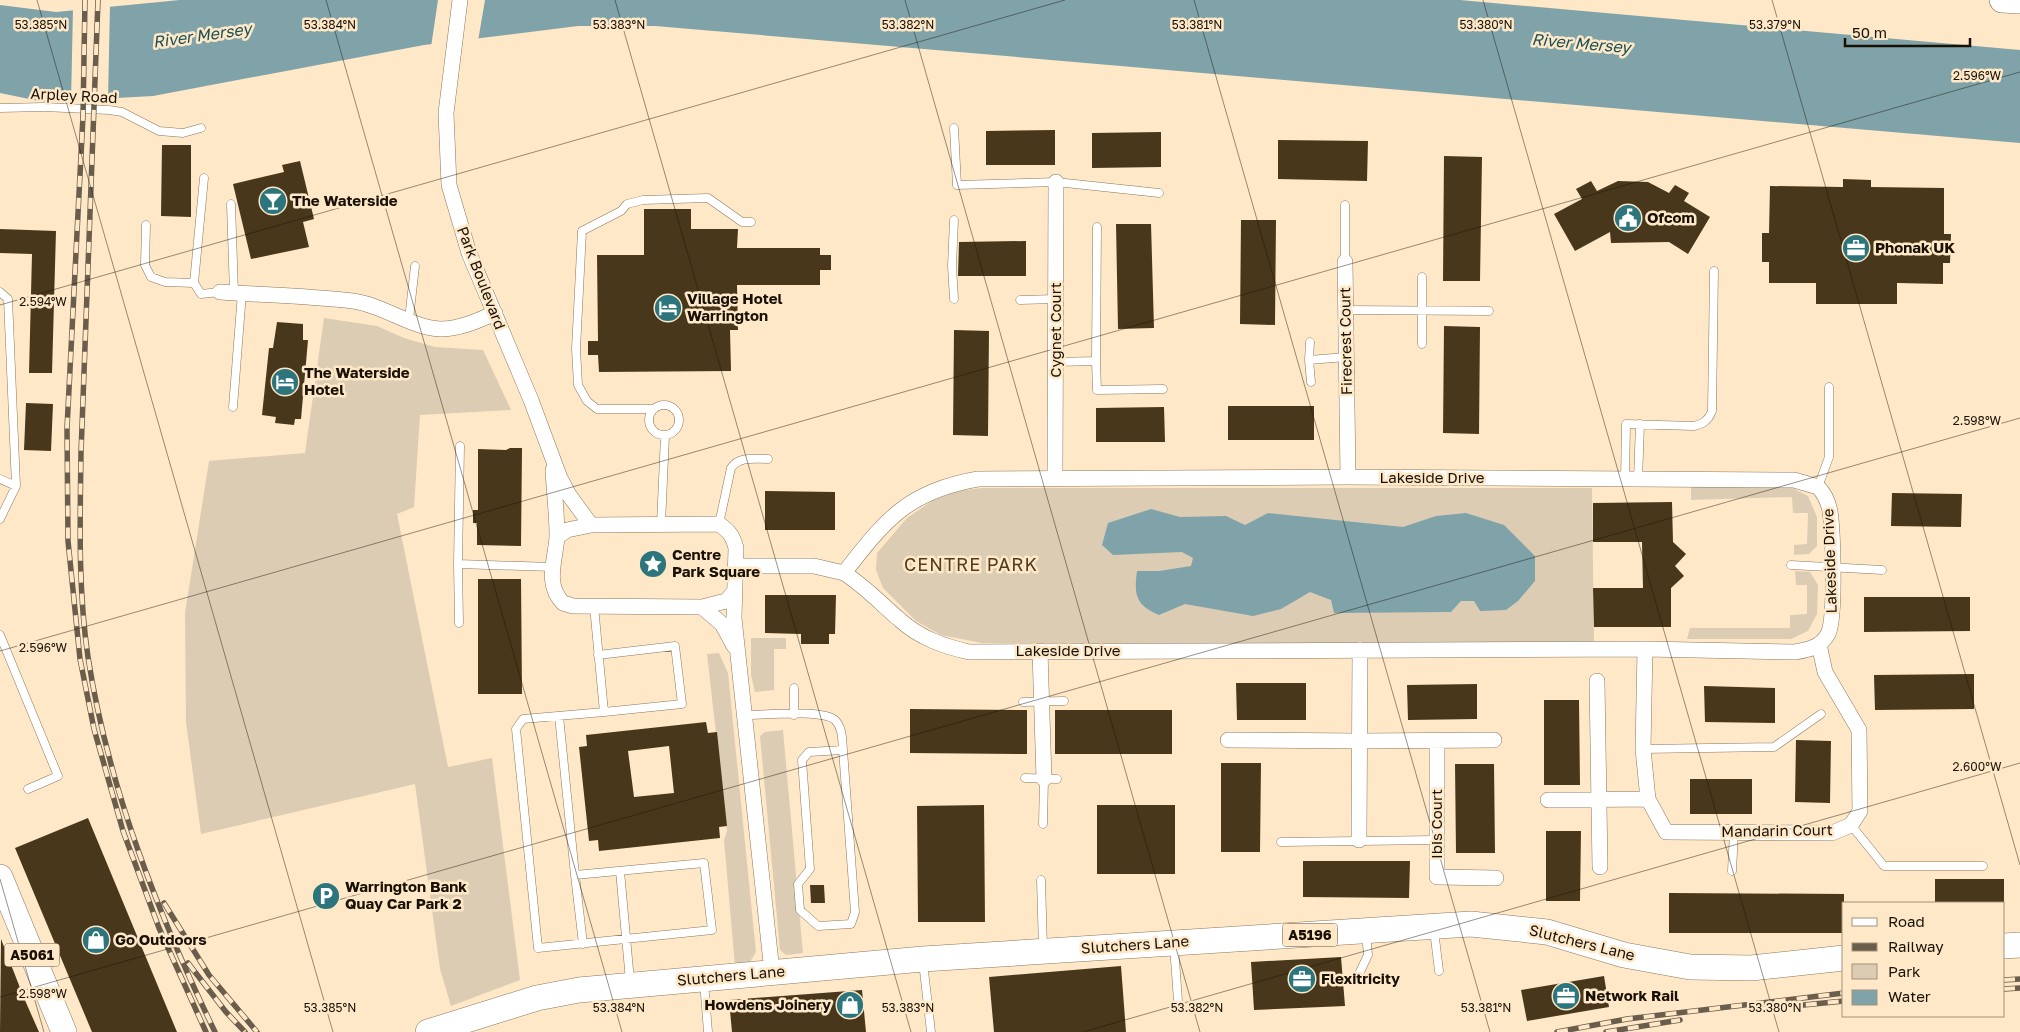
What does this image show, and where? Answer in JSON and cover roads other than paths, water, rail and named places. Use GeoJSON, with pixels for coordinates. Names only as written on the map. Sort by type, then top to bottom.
{"type":"FeatureCollection","features":[{"type":"Feature","properties":{"kind":"highway"},"geometry":{"type":"LineString","coordinates":[[2002,0],[2020,2]]}},
{"type":"Feature","properties":{"kind":"highway","name":"A5061"},"geometry":{"type":"LineString","coordinates":[[0,877],[64,1032]]}},
{"type":"Feature","properties":{"kind":"highway","name":"Slutchers Lane"},"geometry":{"type":"LineString","coordinates":[[428,1032],[560,992],[630,984],[923,960],[1434,925],[1471,924],[1524,928],[1568,937],[1624,955],[1690,967],[1751,968],[1842,958]]}},
{"type":"Feature","properties":{"kind":"highway"},"geometry":{"type":"LineString","coordinates":[[2005,946],[2020,945]]}},
{"type":"Feature","properties":{"kind":"street","name":"Park Boulevard"},"geometry":{"type":"LineString","coordinates":[[460,0],[446,113],[449,185],[469,253],[553,458],[569,495],[591,525]]}},
{"type":"Feature","properties":{"kind":"street","name":"Cygnet Court"},"geometry":{"type":"LineString","coordinates":[[1055,478],[1056,182]]}},
{"type":"Feature","properties":{"kind":"street","name":"Firecrest Court"},"geometry":{"type":"LineString","coordinates":[[1345,262],[1348,477]]}},
{"type":"Feature","properties":{"kind":"street"},"geometry":{"type":"LineString","coordinates":[[232,292],[355,301],[426,326],[452,328],[495,313]]}},
{"type":"Feature","properties":{"kind":"street","name":"Park Boulevard"},"geometry":{"type":"LineString","coordinates":[[553,458],[557,537]]}},
{"type":"Feature","properties":{"kind":"street","name":"Lakeside Drive"},"geometry":{"type":"LineString","coordinates":[[735,566],[814,566],[844,573],[872,593],[912,630],[944,646],[969,652],[1645,649],[1795,652],[1809,649],[1819,644],[1827,636],[1832,626],[1830,511],[1824,493],[1818,487],[1794,480],[1348,477],[978,479],[956,483],[922,495],[890,519],[844,573]]}},
{"type":"Feature","properties":{"kind":"street"},"geometry":{"type":"LineString","coordinates":[[734,592],[726,601],[702,607],[572,606],[563,603],[554,589],[552,567],[557,537],[566,530],[591,525],[720,524],[728,530],[733,538],[734,592],[739,660],[772,972]]}},
{"type":"Feature","properties":{"kind":"street"},"geometry":{"type":"LineString","coordinates":[[702,607],[722,624],[730,636],[739,660]]}},
{"type":"Feature","properties":{"kind":"street","name":"Mandarin Court"},"geometry":{"type":"LineString","coordinates":[[1645,649],[1643,749],[1648,799],[1666,832],[1832,833],[1851,825],[1860,811],[1859,730],[1826,672],[1819,644]]}},
{"type":"Feature","properties":{"kind":"street"},"geometry":{"type":"LineString","coordinates":[[1359,840],[1360,650]]}},
{"type":"Feature","properties":{"kind":"street"},"geometry":{"type":"LineString","coordinates":[[1040,651],[1041,702],[1051,779]]}},
{"type":"Feature","properties":{"kind":"street"},"geometry":{"type":"LineString","coordinates":[[1598,681],[1601,799],[1600,867]]}},
{"type":"Feature","properties":{"kind":"street"},"geometry":{"type":"LineString","coordinates":[[1228,740],[1360,742],[1494,740]]}},
{"type":"Feature","properties":{"kind":"street","name":"Ibis Court"},"geometry":{"type":"LineString","coordinates":[[1437,741],[1436,877],[1496,878]]}},
{"type":"Feature","properties":{"kind":"street"},"geometry":{"type":"LineString","coordinates":[[1548,800],[1648,799]]}},
{"type":"Feature","properties":{"kind":"lane","name":"Arpley Road"},"geometry":{"type":"LineString","coordinates":[[0,108],[44,106],[109,110],[122,112],[159,131],[183,133],[201,128]]}},
{"type":"Feature","properties":{"kind":"lane"},"geometry":{"type":"LineString","coordinates":[[954,128],[957,186],[1056,182],[1159,193]]}},
{"type":"Feature","properties":{"kind":"lane"},"geometry":{"type":"LineString","coordinates":[[204,178],[194,283],[201,294],[232,292]]}},
{"type":"Feature","properties":{"kind":"lane"},"geometry":{"type":"LineString","coordinates":[[665,436],[677,429],[679,415],[668,405],[654,409],[597,409],[587,401],[578,385],[576,349],[582,231],[621,211],[627,204],[643,200],[708,198],[742,222],[751,222]]}},
{"type":"Feature","properties":{"kind":"lane"},"geometry":{"type":"LineString","coordinates":[[231,204],[233,407]]}},
{"type":"Feature","properties":{"kind":"lane","name":"Firecrest Court"},"geometry":{"type":"LineString","coordinates":[[1345,205],[1345,262]]}},
{"type":"Feature","properties":{"kind":"lane"},"geometry":{"type":"LineString","coordinates":[[954,220],[952,266],[954,299]]}},
{"type":"Feature","properties":{"kind":"lane"},"geometry":{"type":"LineString","coordinates":[[146,225],[145,265],[151,277],[165,282],[194,283]]}},
{"type":"Feature","properties":{"kind":"lane"},"geometry":{"type":"LineString","coordinates":[[1097,227],[1097,390],[1163,389]]}},
{"type":"Feature","properties":{"kind":"lane"},"geometry":{"type":"LineString","coordinates":[[410,319],[415,266]]}},
{"type":"Feature","properties":{"kind":"lane"},"geometry":{"type":"LineString","coordinates":[[1632,480],[1626,424],[1694,426],[1705,422],[1712,411],[1714,271]]}},
{"type":"Feature","properties":{"kind":"lane"},"geometry":{"type":"LineString","coordinates":[[1422,277],[1422,344]]}},
{"type":"Feature","properties":{"kind":"lane"},"geometry":{"type":"LineString","coordinates":[[0,292],[8,299],[16,486],[0,519]]}},
{"type":"Feature","properties":{"kind":"lane"},"geometry":{"type":"LineString","coordinates":[[1020,300],[1056,299]]}},
{"type":"Feature","properties":{"kind":"lane"},"geometry":{"type":"LineString","coordinates":[[1346,310],[1489,311]]}},
{"type":"Feature","properties":{"kind":"lane"},"geometry":{"type":"LineString","coordinates":[[1310,342],[1311,382]]}},
{"type":"Feature","properties":{"kind":"lane"},"geometry":{"type":"LineString","coordinates":[[1309,360],[1346,357]]}},
{"type":"Feature","properties":{"kind":"lane"},"geometry":{"type":"LineString","coordinates":[[1055,362],[1096,361]]}},
{"type":"Feature","properties":{"kind":"lane"},"geometry":{"type":"LineString","coordinates":[[1818,487],[1829,457],[1830,386]]}},
{"type":"Feature","properties":{"kind":"lane"},"geometry":{"type":"LineString","coordinates":[[654,409],[650,413],[649,424],[655,432],[665,436]]}},
{"type":"Feature","properties":{"kind":"lane"},"geometry":{"type":"LineString","coordinates":[[1632,480],[1640,424]]}},
{"type":"Feature","properties":{"kind":"lane"},"geometry":{"type":"LineString","coordinates":[[661,524],[665,436]]}},
{"type":"Feature","properties":{"kind":"lane"},"geometry":{"type":"LineString","coordinates":[[459,623],[460,446]]}},
{"type":"Feature","properties":{"kind":"lane"},"geometry":{"type":"LineString","coordinates":[[720,524],[731,468],[735,462],[742,459],[768,459]]}},
{"type":"Feature","properties":{"kind":"lane"},"geometry":{"type":"LineString","coordinates":[[0,479],[16,486]]}},
{"type":"Feature","properties":{"kind":"lane"},"geometry":{"type":"LineString","coordinates":[[458,564],[552,567]]}},
{"type":"Feature","properties":{"kind":"lane"},"geometry":{"type":"LineString","coordinates":[[1791,565],[1882,570]]}},
{"type":"Feature","properties":{"kind":"lane"},"geometry":{"type":"LineString","coordinates":[[594,606],[604,712]]}},
{"type":"Feature","properties":{"kind":"lane"},"geometry":{"type":"LineString","coordinates":[[0,635],[58,776],[28,789]]}},
{"type":"Feature","properties":{"kind":"lane"},"geometry":{"type":"LineString","coordinates":[[575,875],[704,862],[712,930],[538,948],[516,729],[523,719],[682,704],[675,646],[598,655]]}},
{"type":"Feature","properties":{"kind":"lane"},"geometry":{"type":"LineString","coordinates":[[794,688],[794,715]]}},
{"type":"Feature","properties":{"kind":"lane"},"geometry":{"type":"LineString","coordinates":[[1023,702],[1064,702]]}},
{"type":"Feature","properties":{"kind":"lane"},"geometry":{"type":"LineString","coordinates":[[745,715],[822,714],[834,719],[841,728],[843,750],[855,912],[851,924],[818,926],[800,910],[798,884],[810,869],[802,760],[809,752],[843,750]]}},
{"type":"Feature","properties":{"kind":"lane"},"geometry":{"type":"LineString","coordinates":[[1643,749],[1774,747],[1821,714]]}},
{"type":"Feature","properties":{"kind":"lane"},"geometry":{"type":"LineString","coordinates":[[559,716],[583,944]]}},
{"type":"Feature","properties":{"kind":"lane"},"geometry":{"type":"LineString","coordinates":[[1025,778],[1051,779],[1044,824]]}},
{"type":"Feature","properties":{"kind":"lane"},"geometry":{"type":"LineString","coordinates":[[1851,825],[1884,866],[1983,866]]}},
{"type":"Feature","properties":{"kind":"lane"},"geometry":{"type":"LineString","coordinates":[[1732,871],[1734,832]]}},
{"type":"Feature","properties":{"kind":"lane"},"geometry":{"type":"LineString","coordinates":[[1281,842],[1436,840]]}},
{"type":"Feature","properties":{"kind":"lane"},"geometry":{"type":"LineString","coordinates":[[620,871],[630,984]]}},
{"type":"Feature","properties":{"kind":"lane"},"geometry":{"type":"LineString","coordinates":[[1041,880],[1043,952]]}},
{"type":"Feature","properties":{"kind":"lane"},"geometry":{"type":"LineString","coordinates":[[1434,925],[1438,971]]}},
{"type":"Feature","properties":{"kind":"lane"},"geometry":{"type":"LineString","coordinates":[[1358,976],[1368,955],[1366,931]]}},
{"type":"Feature","properties":{"kind":"lane"},"geometry":{"type":"LineString","coordinates":[[1173,942],[1178,1001]]}},
{"type":"Feature","properties":{"kind":"lane"},"geometry":{"type":"LineString","coordinates":[[923,960],[930,1032]]}},
{"type":"Feature","properties":{"kind":"lane"},"geometry":{"type":"LineString","coordinates":[[704,978],[708,1032]]}},
{"type":"Feature","properties":{"kind":"water","name":"River Mersey"},"geometry":{"type":"Polygon","coordinates":[[[180,0],[1460,0],[2020,50],[2020,143],[655,26],[578,26],[424,45],[153,96],[44,102],[0,93],[0,5],[56,12],[180,0]]]}},
{"type":"Feature","properties":{"kind":"water"},"geometry":{"type":"Polygon","coordinates":[[[1151,509],[1180,517],[1226,516],[1245,525],[1268,513],[1403,527],[1436,516],[1466,513],[1504,525],[1535,556],[1535,581],[1518,601],[1506,610],[1480,611],[1474,601],[1461,601],[1451,612],[1334,613],[1331,600],[1310,592],[1281,609],[1253,616],[1185,604],[1159,615],[1145,607],[1138,598],[1136,592],[1137,571],[1159,571],[1191,566],[1193,558],[1182,552],[1113,555],[1102,545],[1108,523],[1151,509]]]}},
{"type":"Feature","properties":{"kind":"railway"},"geometry":{"type":"LineString","coordinates":[[85,0],[83,116],[67,428],[68,541],[80,659],[94,729],[123,831],[159,928],[206,1032]]}},
{"type":"Feature","properties":{"kind":"railway"},"geometry":{"type":"LineString","coordinates":[[98,0],[81,453],[80,555],[85,632],[97,706],[122,802],[155,896],[215,1032]]}},
{"type":"Feature","properties":{"kind":"railway"},"geometry":{"type":"LineString","coordinates":[[164,903],[209,975],[257,1032]]}},
{"type":"Feature","properties":{"kind":"railway"},"geometry":{"type":"LineString","coordinates":[[188,963],[226,1012],[245,1032]]}},
{"type":"Feature","properties":{"kind":"railway"},"geometry":{"type":"LineString","coordinates":[[2005,980],[2020,979]]}},
{"type":"Feature","properties":{"kind":"railway"},"geometry":{"type":"LineString","coordinates":[[2005,989],[2020,988]]}},
{"type":"Feature","properties":{"kind":"railway"},"geometry":{"type":"LineString","coordinates":[[1557,1032],[1627,1019],[1842,993]]}},
{"type":"Feature","properties":{"kind":"railway"},"geometry":{"type":"LineString","coordinates":[[1762,1009],[1842,1001]]}},
{"type":"Feature","properties":{"kind":"railway"},"geometry":{"type":"LineString","coordinates":[[1606,1032],[1680,1020]]}},
{"type":"Feature","properties":{"kind":"place","name":"The Waterside"},"geometry":{"type":"Point","coordinates":[273,201]}},
{"type":"Feature","properties":{"kind":"place","name":"Ofcom"},"geometry":{"type":"Point","coordinates":[1628,218]}},
{"type":"Feature","properties":{"kind":"place","name":"Phonak UK"},"geometry":{"type":"Point","coordinates":[1856,248]}},
{"type":"Feature","properties":{"kind":"place","name":"Village Hotel Warrington"},"geometry":{"type":"Point","coordinates":[668,308]}},
{"type":"Feature","properties":{"kind":"place","name":"The Waterside Hotel"},"geometry":{"type":"Point","coordinates":[285,382]}},
{"type":"Feature","properties":{"kind":"place","name":"Centre Park Square"},"geometry":{"type":"Point","coordinates":[653,564]}},
{"type":"Feature","properties":{"kind":"place","name":"Warrington Bank Quay Car Park 2"},"geometry":{"type":"Point","coordinates":[326,896]}},
{"type":"Feature","properties":{"kind":"place","name":"Go Outdoors"},"geometry":{"type":"Point","coordinates":[96,940]}},
{"type":"Feature","properties":{"kind":"place","name":"Flexitricity"},"geometry":{"type":"Point","coordinates":[1302,979]}},
{"type":"Feature","properties":{"kind":"place","name":"Network Rail"},"geometry":{"type":"Point","coordinates":[1566,996]}},
{"type":"Feature","properties":{"kind":"place","name":"Howdens Joinery"},"geometry":{"type":"Point","coordinates":[850,1005]}},
{"type":"Feature","properties":{"kind":"district","name":"CENTRE PARK"},"geometry":{"type":"Point","coordinates":[971,565]}}]}
